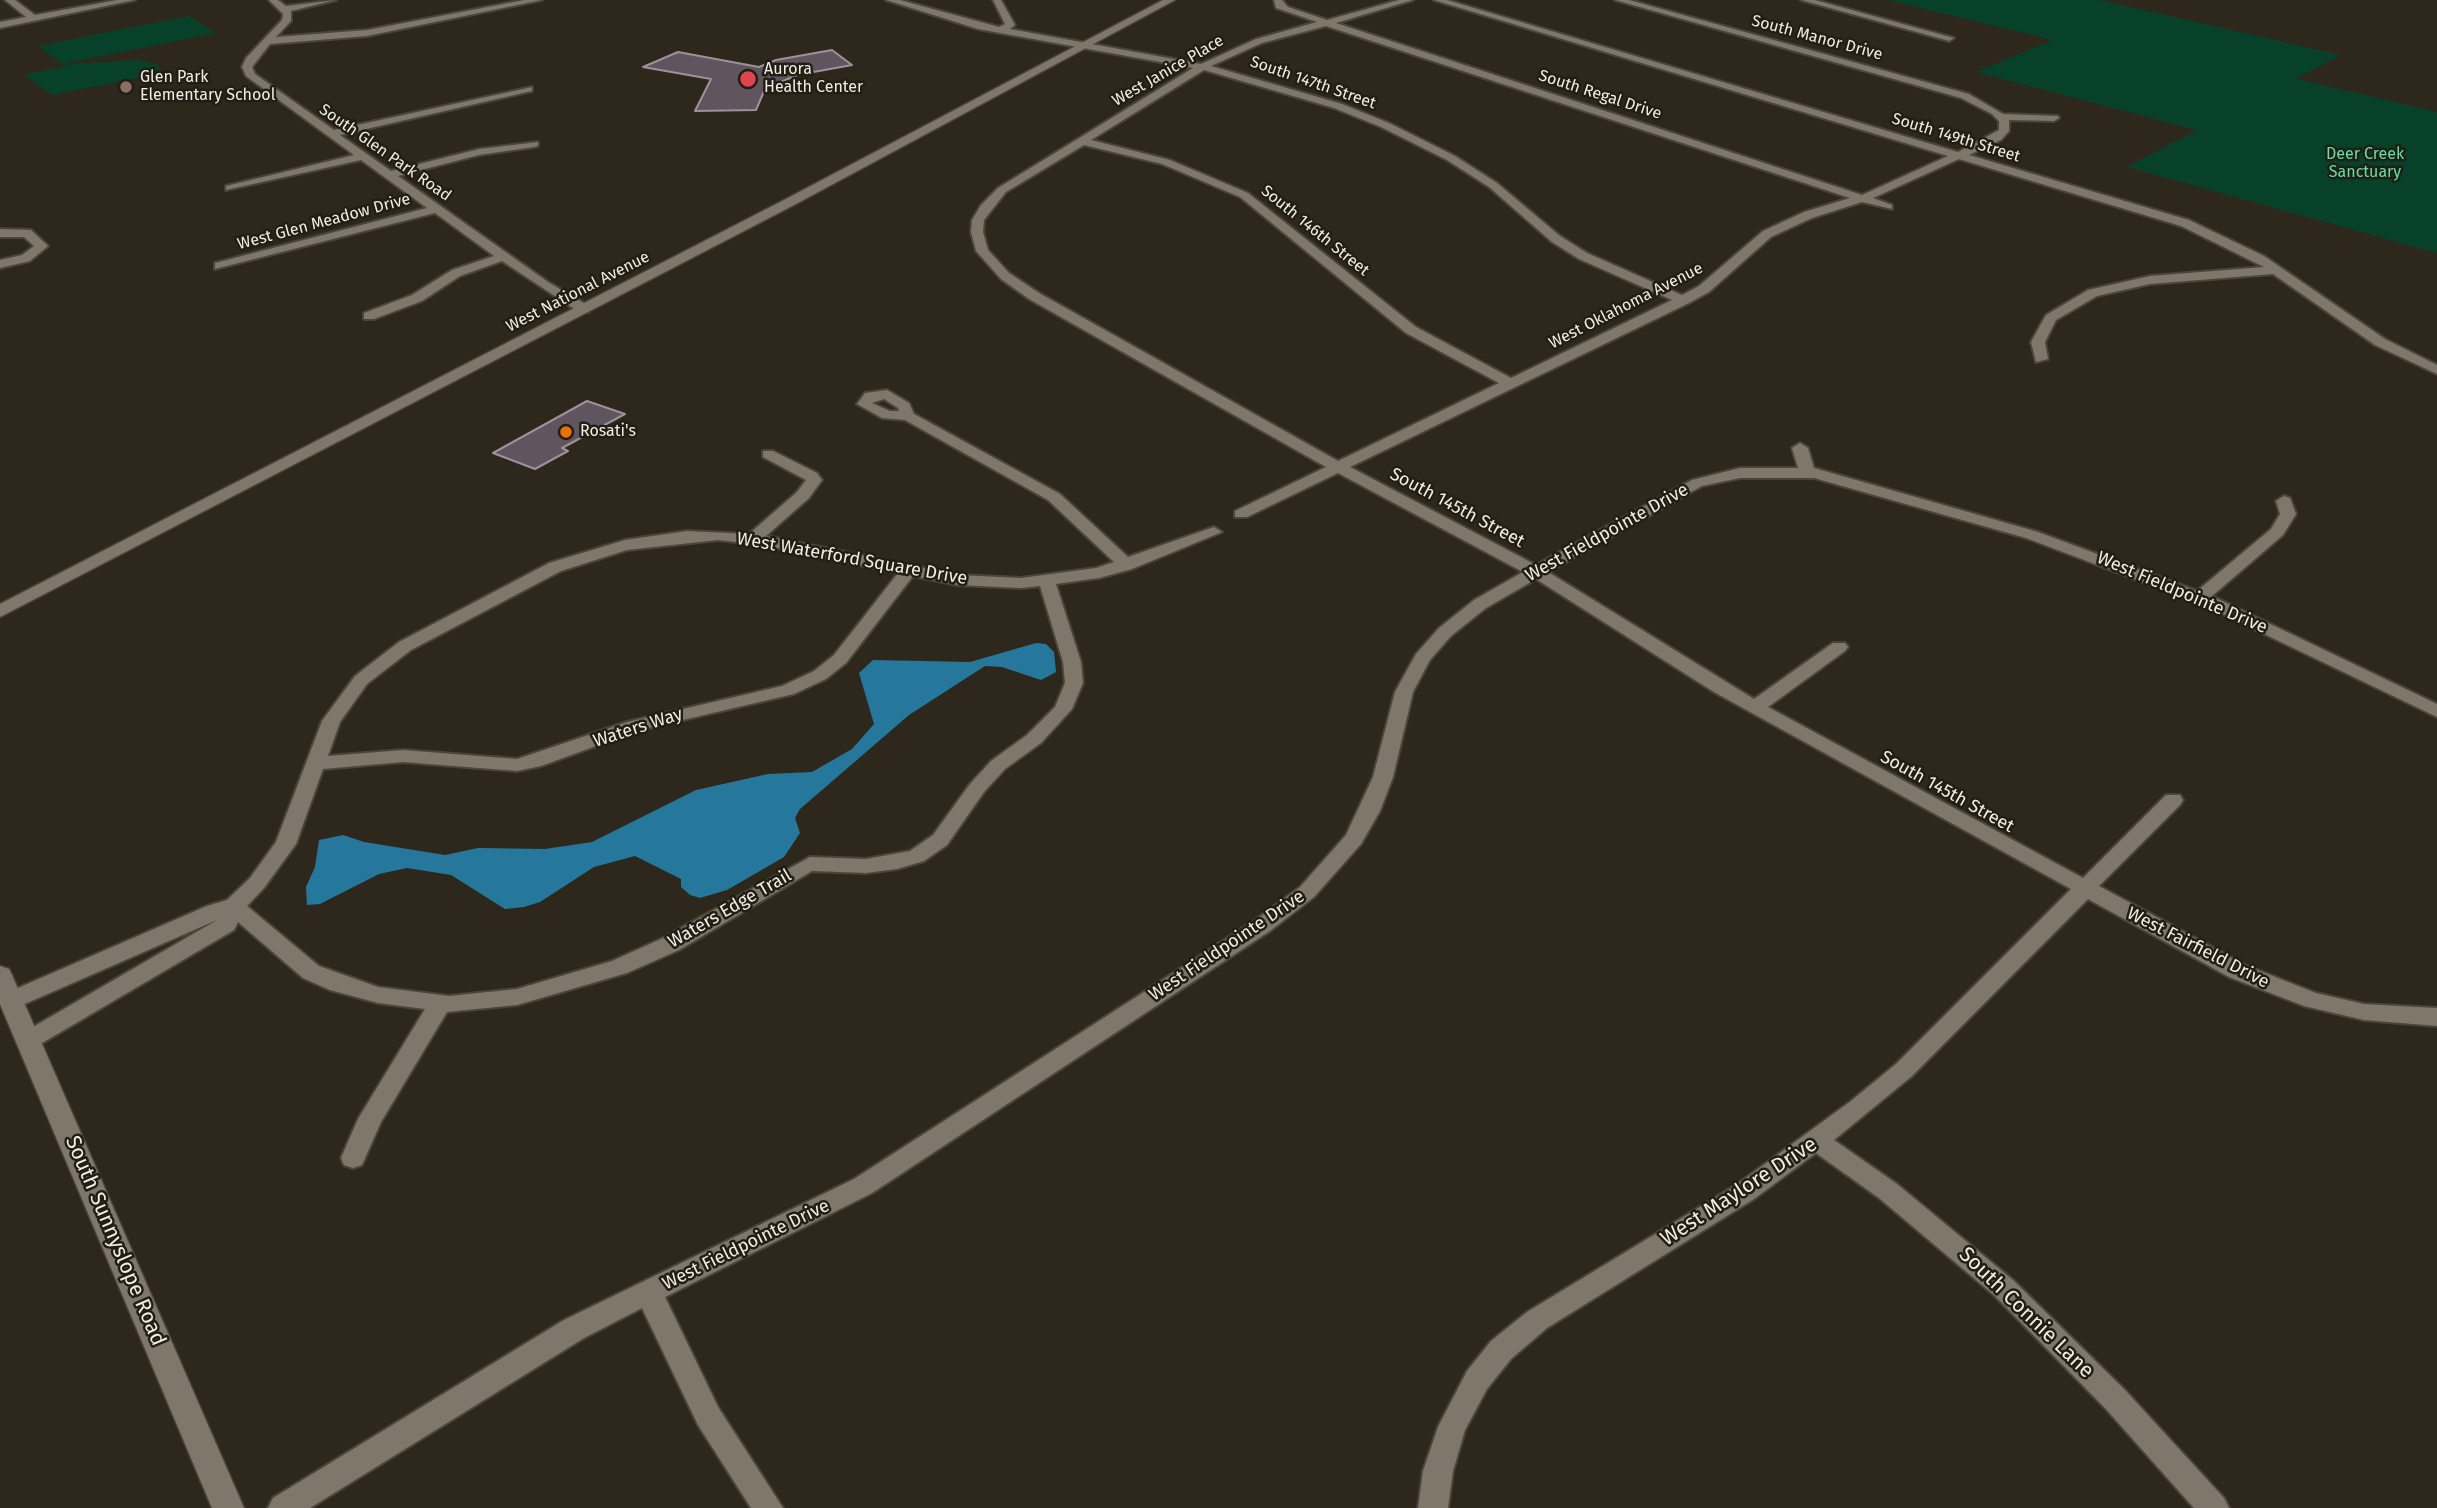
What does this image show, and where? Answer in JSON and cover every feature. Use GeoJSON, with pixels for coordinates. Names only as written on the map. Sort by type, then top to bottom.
{"type":"FeatureCollection","features":[{"type":"Feature","properties":{"kind":"main road","name":"West National Avenue"},"geometry":{"type":"LineString","coordinates":[[0,611],[584,309],[1170,0]]}},
{"type":"Feature","properties":{"kind":"main road","name":"South Sunnyslope Road"},"geometry":{"type":"LineString","coordinates":[[0,975],[228,1508]]}},
{"type":"Feature","properties":{"kind":"street"},"geometry":{"type":"LineString","coordinates":[[9,0],[33,18]]}},
{"type":"Feature","properties":{"kind":"street"},"geometry":{"type":"LineString","coordinates":[[0,25],[131,0]]}},
{"type":"Feature","properties":{"kind":"street"},"geometry":{"type":"LineString","coordinates":[[273,0],[285,9],[332,0]]}},
{"type":"Feature","properties":{"kind":"street"},"geometry":{"type":"LineString","coordinates":[[267,41],[367,33],[538,0]]}},
{"type":"Feature","properties":{"kind":"street","name":"South 147th Street"},"geometry":{"type":"LineString","coordinates":[[890,0],[1001,30],[1203,67],[1314,97],[1416,139],[1493,186],[1556,239],[1583,256],[1684,300]]}},
{"type":"Feature","properties":{"kind":"street"},"geometry":{"type":"LineString","coordinates":[[996,0],[1010,25],[1001,30]]}},
{"type":"Feature","properties":{"kind":"street","name":"South Regal Drive"},"geometry":{"type":"LineString","coordinates":[[1278,0],[1281,7],[1326,23],[1888,207]]}},
{"type":"Feature","properties":{"kind":"street","name":"West Janice Place"},"geometry":{"type":"LineString","coordinates":[[977,227],[985,207],[1002,190],[1203,67],[1246,46],[1409,0]]}},
{"type":"Feature","properties":{"kind":"street","name":"South 149th Street"},"geometry":{"type":"LineString","coordinates":[[1438,0],[2185,223],[2228,242],[2277,270],[2380,342],[2437,370]]}},
{"type":"Feature","properties":{"kind":"street","name":"South Manor Drive"},"geometry":{"type":"LineString","coordinates":[[1619,0],[1952,92],[1988,107],[2001,117]]}},
{"type":"Feature","properties":{"kind":"street"},"geometry":{"type":"LineString","coordinates":[[1805,0],[1949,38]]}},
{"type":"Feature","properties":{"kind":"street","name":"South Glen Park Road"},"geometry":{"type":"LineString","coordinates":[[285,9],[288,13],[286,21],[250,58],[248,72],[503,257],[558,295],[574,301],[584,309]]}},
{"type":"Feature","properties":{"kind":"street"},"geometry":{"type":"LineString","coordinates":[[331,134],[528,89]]}},
{"type":"Feature","properties":{"kind":"street"},"geometry":{"type":"LineString","coordinates":[[2001,117],[2054,118]]}},
{"type":"Feature","properties":{"kind":"street","name":"West Oklahoma Avenue"},"geometry":{"type":"LineString","coordinates":[[1241,514],[1684,300],[1718,279],[1749,247],[1766,234],[1808,215],[1864,198],[2001,135],[2004,126],[2001,117]]}},
{"type":"Feature","properties":{"kind":"street","name":"South 146th Street"},"geometry":{"type":"LineString","coordinates":[[1082,141],[1166,162],[1244,195],[1411,330],[1510,383]]}},
{"type":"Feature","properties":{"kind":"street"},"geometry":{"type":"LineString","coordinates":[[388,175],[479,152],[534,144]]}},
{"type":"Feature","properties":{"kind":"street"},"geometry":{"type":"LineString","coordinates":[[230,188],[362,156]]}},
{"type":"Feature","properties":{"kind":"street","name":"West Glen Meadow Drive"},"geometry":{"type":"LineString","coordinates":[[219,266],[436,209]]}},
{"type":"Feature","properties":{"kind":"street","name":"South 145th Street"},"geometry":{"type":"LineString","coordinates":[[977,227],[982,251],[991,263],[1018,286],[1338,467],[1536,572],[1720,688],[2086,890]]}},
{"type":"Feature","properties":{"kind":"street"},"geometry":{"type":"LineString","coordinates":[[0,233],[27,233],[42,246],[26,258],[0,264]]}},
{"type":"Feature","properties":{"kind":"street"},"geometry":{"type":"LineString","coordinates":[[369,316],[417,298],[456,273],[503,257]]}},
{"type":"Feature","properties":{"kind":"street"},"geometry":{"type":"LineString","coordinates":[[2041,359],[2038,342],[2051,318],[2072,303],[2093,293],[2150,280],[2277,270]]}},
{"type":"Feature","properties":{"kind":"street"},"geometry":{"type":"LineString","coordinates":[[908,416],[1054,497],[1126,565]]}},
{"type":"Feature","properties":{"kind":"street"},"geometry":{"type":"LineString","coordinates":[[1800,448],[1807,472]]}},
{"type":"Feature","properties":{"kind":"street"},"geometry":{"type":"LineString","coordinates":[[754,538],[803,495],[814,481],[812,476],[768,454]]}},
{"type":"Feature","properties":{"kind":"street","name":"West Fieldpointe Drive"},"geometry":{"type":"LineString","coordinates":[[283,1508],[531,1354],[863,1186],[1262,926],[1307,892],[1342,855],[1370,811],[1383,777],[1404,692],[1422,658],[1462,618],[1536,572],[1698,483],[1740,473],[1807,472],[1852,481],[2032,535],[2200,597],[2437,711]]}},
{"type":"Feature","properties":{"kind":"street"},"geometry":{"type":"LineString","coordinates":[[2200,597],[2277,533],[2288,513],[2284,501]]}},
{"type":"Feature","properties":{"kind":"street","name":"West Waterford Square Drive"},"geometry":{"type":"LineString","coordinates":[[29,1040],[226,925],[234,906],[257,883],[286,844],[331,721],[348,694],[370,671],[405,646],[530,579],[573,560],[625,545],[698,535],[754,538],[978,582],[1047,581],[1099,573],[1214,532]]}},
{"type":"Feature","properties":{"kind":"street","name":"Waters Way"},"geometry":{"type":"LineString","coordinates":[[317,763],[403,756],[517,765],[534,762],[634,726],[788,690],[820,676],[840,659],[908,570]]}},
{"type":"Feature","properties":{"kind":"street","name":"Waters Edge Trail"},"geometry":{"type":"LineString","coordinates":[[234,906],[285,953],[311,972],[338,984],[378,995],[441,1003],[517,996],[619,968],[671,944],[804,866],[817,862],[866,866],[887,864],[926,852],[940,840],[977,788],[998,765],[1034,739],[1063,709],[1074,683],[1072,662],[1047,581]]}},
{"type":"Feature","properties":{"kind":"street"},"geometry":{"type":"LineString","coordinates":[[1755,707],[1839,647]]}},
{"type":"Feature","properties":{"kind":"street","name":"West Maylore Drive"},"geometry":{"type":"LineString","coordinates":[[1433,1508],[1438,1471],[1452,1427],[1478,1380],[1501,1350],[1537,1320],[1745,1192],[1817,1141],[1904,1070],[2173,800]]}},
{"type":"Feature","properties":{"kind":"street","name":"West Fairfield Drive"},"geometry":{"type":"LineString","coordinates":[[2086,890],[2237,971],[2282,990],[2364,1012],[2433,1022]]}},
{"type":"Feature","properties":{"kind":"street","name":"West Waterford Square Drive"},"geometry":{"type":"LineString","coordinates":[[12,1000],[215,911],[234,906]]}},
{"type":"Feature","properties":{"kind":"street"},"geometry":{"type":"LineString","coordinates":[[353,1158],[370,1119],[441,1003]]}},
{"type":"Feature","properties":{"kind":"street","name":"South Connie Lane"},"geometry":{"type":"LineString","coordinates":[[1817,1141],[1888,1191],[2004,1288],[2115,1399],[2214,1508]]}},
{"type":"Feature","properties":{"kind":"street"},"geometry":{"type":"LineString","coordinates":[[649,1292],[672,1346],[708,1416],[768,1508]]}},
{"type":"Feature","properties":{"kind":"green space","name":"Deer Creek Sanctuary"},"geometry":{"type":"Polygon","coordinates":[[[1888,0],[2100,0],[2340,55],[2296,79],[2437,112],[2437,253],[2127,167],[2197,130],[1976,72],[2053,40],[1888,0]]]}},
{"type":"Feature","properties":{"kind":"green space"},"geometry":{"type":"Polygon","coordinates":[[[189,16],[216,33],[63,64],[38,46],[189,16]]]}},
{"type":"Feature","properties":{"kind":"green space"},"geometry":{"type":"Polygon","coordinates":[[[139,60],[156,64],[163,73],[52,95],[25,75],[72,64],[139,60]]]}},
{"type":"Feature","properties":{"kind":"water"},"geometry":{"type":"Polygon","coordinates":[[[1036,643],[1046,644],[1054,652],[1056,672],[1041,680],[1002,667],[985,666],[909,715],[800,809],[795,818],[800,833],[784,857],[727,890],[700,898],[690,895],[681,887],[681,879],[635,856],[594,867],[540,902],[524,907],[505,909],[451,875],[407,868],[379,874],[320,904],[307,905],[306,887],[315,867],[319,840],[343,835],[364,842],[445,855],[478,848],[545,849],[592,842],[696,790],[768,774],[812,772],[852,749],[874,724],[859,673],[873,660],[970,662],[1036,643]]]}},
{"type":"Feature","properties":{"kind":"building","name":"Aurora Health Center"},"geometry":{"type":"Polygon","coordinates":[[[832,50],[852,65],[797,75],[765,89],[756,110],[695,111],[711,79],[643,67],[678,52],[759,67],[776,60],[832,50]]]}},
{"type":"Feature","properties":{"kind":"building","name":"Rosati's"},"geometry":{"type":"Polygon","coordinates":[[[587,401],[625,414],[562,448],[568,451],[535,469],[493,453],[587,401]]]}},
{"type":"Feature","properties":{"kind":"place","name":"Aurora Health Center"},"geometry":{"type":"Point","coordinates":[748,79]}},
{"type":"Feature","properties":{"kind":"place","name":"Glen Park Elementary School"},"geometry":{"type":"Point","coordinates":[126,87]}},
{"type":"Feature","properties":{"kind":"place","name":"Rosati's"},"geometry":{"type":"Point","coordinates":[566,432]}}]}
